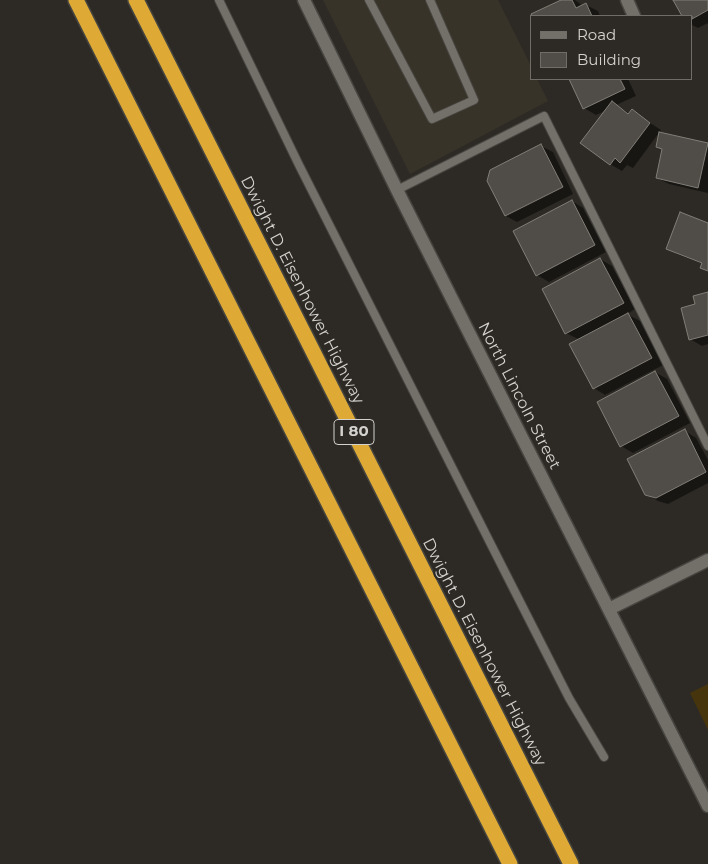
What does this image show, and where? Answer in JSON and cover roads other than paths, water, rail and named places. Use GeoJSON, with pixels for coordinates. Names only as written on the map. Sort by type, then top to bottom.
{"type":"FeatureCollection","features":[{"type":"Feature","properties":{"kind":"highway"},"geometry":{"type":"LineString","coordinates":[[76,0],[510,864]]}},
{"type":"Feature","properties":{"kind":"highway","name":"Dwight D. Eisenhower Highway"},"geometry":{"type":"LineString","coordinates":[[136,0],[570,864]]}},
{"type":"Feature","properties":{"kind":"highway"},"geometry":{"type":"LineString","coordinates":[[490,824],[500,864]]}},
{"type":"Feature","properties":{"kind":"street","name":"North Lincoln Street"},"geometry":{"type":"LineString","coordinates":[[304,0],[397,190],[708,806]]}},
{"type":"Feature","properties":{"kind":"street"},"geometry":{"type":"LineString","coordinates":[[627,0],[634,15]]}},
{"type":"Feature","properties":{"kind":"street"},"geometry":{"type":"LineString","coordinates":[[609,609],[708,560]]}},
{"type":"Feature","properties":{"kind":"lane"},"geometry":{"type":"LineString","coordinates":[[219,0],[299,165],[510,582],[569,698],[604,757]]}},
{"type":"Feature","properties":{"kind":"lane"},"geometry":{"type":"LineString","coordinates":[[369,0],[432,119],[474,100],[430,0]]}},
{"type":"Feature","properties":{"kind":"lane"},"geometry":{"type":"LineString","coordinates":[[397,190],[544,116],[708,446]]}}]}
